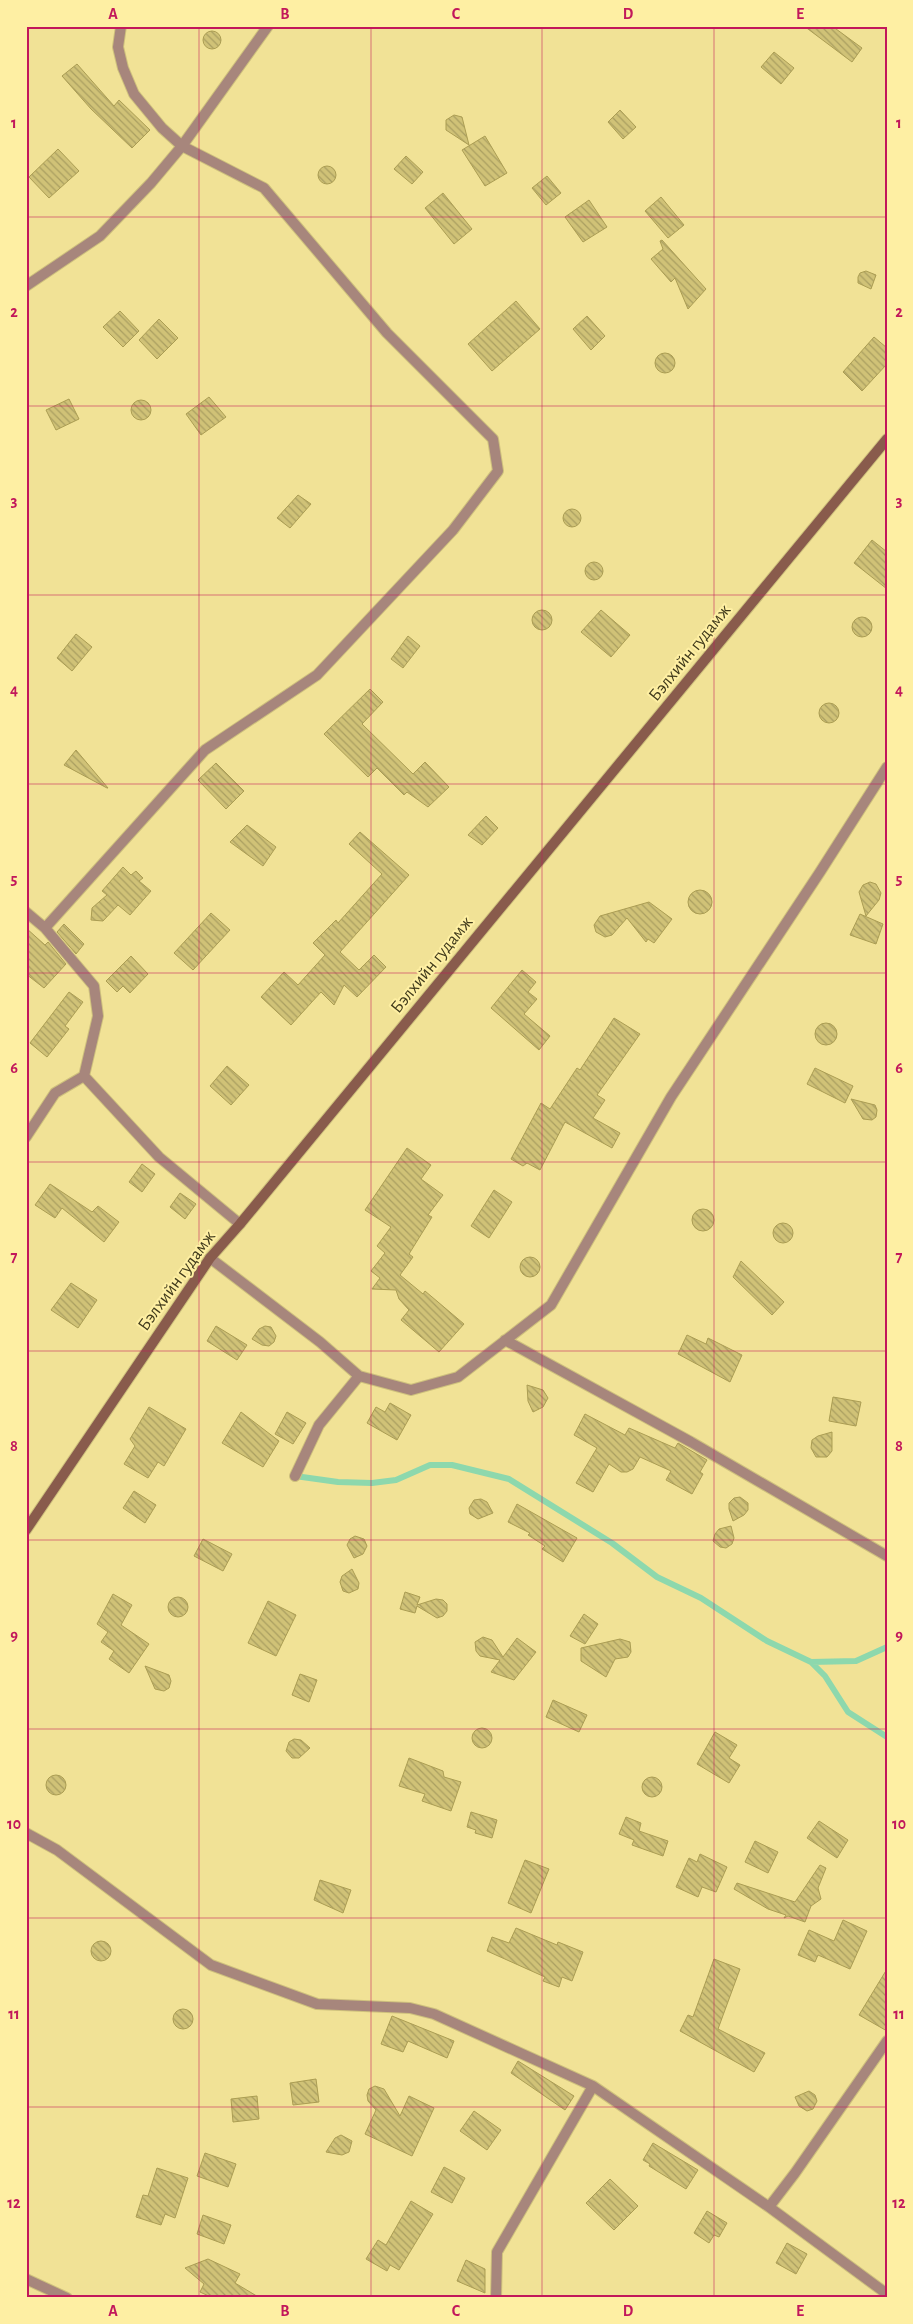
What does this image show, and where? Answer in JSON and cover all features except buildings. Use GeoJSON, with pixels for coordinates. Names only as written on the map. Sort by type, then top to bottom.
{"type":"FeatureCollection","features":[{"type":"Feature","properties":{"kind":"main road","name":"Бэлхийн гудамж"},"geometry":{"type":"LineString","coordinates":[[26,1530],[210,1258],[887,439]]}},
{"type":"Feature","properties":{"kind":"street"},"geometry":{"type":"LineString","coordinates":[[45,928],[204,750],[317,675],[453,530],[498,471],[493,440],[387,333],[264,188],[182,146],[162,128],[134,94],[123,68],[118,47],[121,26]]}},
{"type":"Feature","properties":{"kind":"street"},"geometry":{"type":"LineString","coordinates":[[26,286],[100,236],[151,183],[182,146],[268,26]]}},
{"type":"Feature","properties":{"kind":"street"},"geometry":{"type":"LineString","coordinates":[[210,1258],[320,1342],[359,1376],[411,1390],[458,1378],[551,1305],[671,1097],[887,767]]}},
{"type":"Feature","properties":{"kind":"street"},"geometry":{"type":"LineString","coordinates":[[26,912],[45,928],[94,986],[98,1016],[84,1076],[55,1093],[26,1137]]}},
{"type":"Feature","properties":{"kind":"street"},"geometry":{"type":"LineString","coordinates":[[84,1076],[159,1157],[240,1224]]}},
{"type":"Feature","properties":{"kind":"street"},"geometry":{"type":"LineString","coordinates":[[506,1340],[691,1442],[887,1556]]}},
{"type":"Feature","properties":{"kind":"street"},"geometry":{"type":"LineString","coordinates":[[295,1476],[319,1425],[359,1376]]}},
{"type":"Feature","properties":{"kind":"street"},"geometry":{"type":"LineString","coordinates":[[26,1833],[57,1850],[211,1965],[317,2004],[410,2008],[434,2014],[593,2086],[769,2207],[887,2294]]}},
{"type":"Feature","properties":{"kind":"street"},"geometry":{"type":"LineString","coordinates":[[769,2207],[887,2041]]}},
{"type":"Feature","properties":{"kind":"street"},"geometry":{"type":"LineString","coordinates":[[496,2298],[496,2252],[593,2086]]}},
{"type":"Feature","properties":{"kind":"street"},"geometry":{"type":"LineString","coordinates":[[26,2279],[67,2298]]}},
{"type":"Feature","properties":{"kind":"waterway"},"geometry":{"type":"LineString","coordinates":[[295,1476],[338,1482],[372,1483],[396,1480],[430,1465],[452,1465],[509,1479],[612,1543],[657,1577],[701,1598],[767,1641],[811,1662],[825,1676],[848,1712],[887,1737]]}},
{"type":"Feature","properties":{"kind":"waterway"},"geometry":{"type":"LineString","coordinates":[[811,1662],[856,1661],[887,1647]]}}]}
